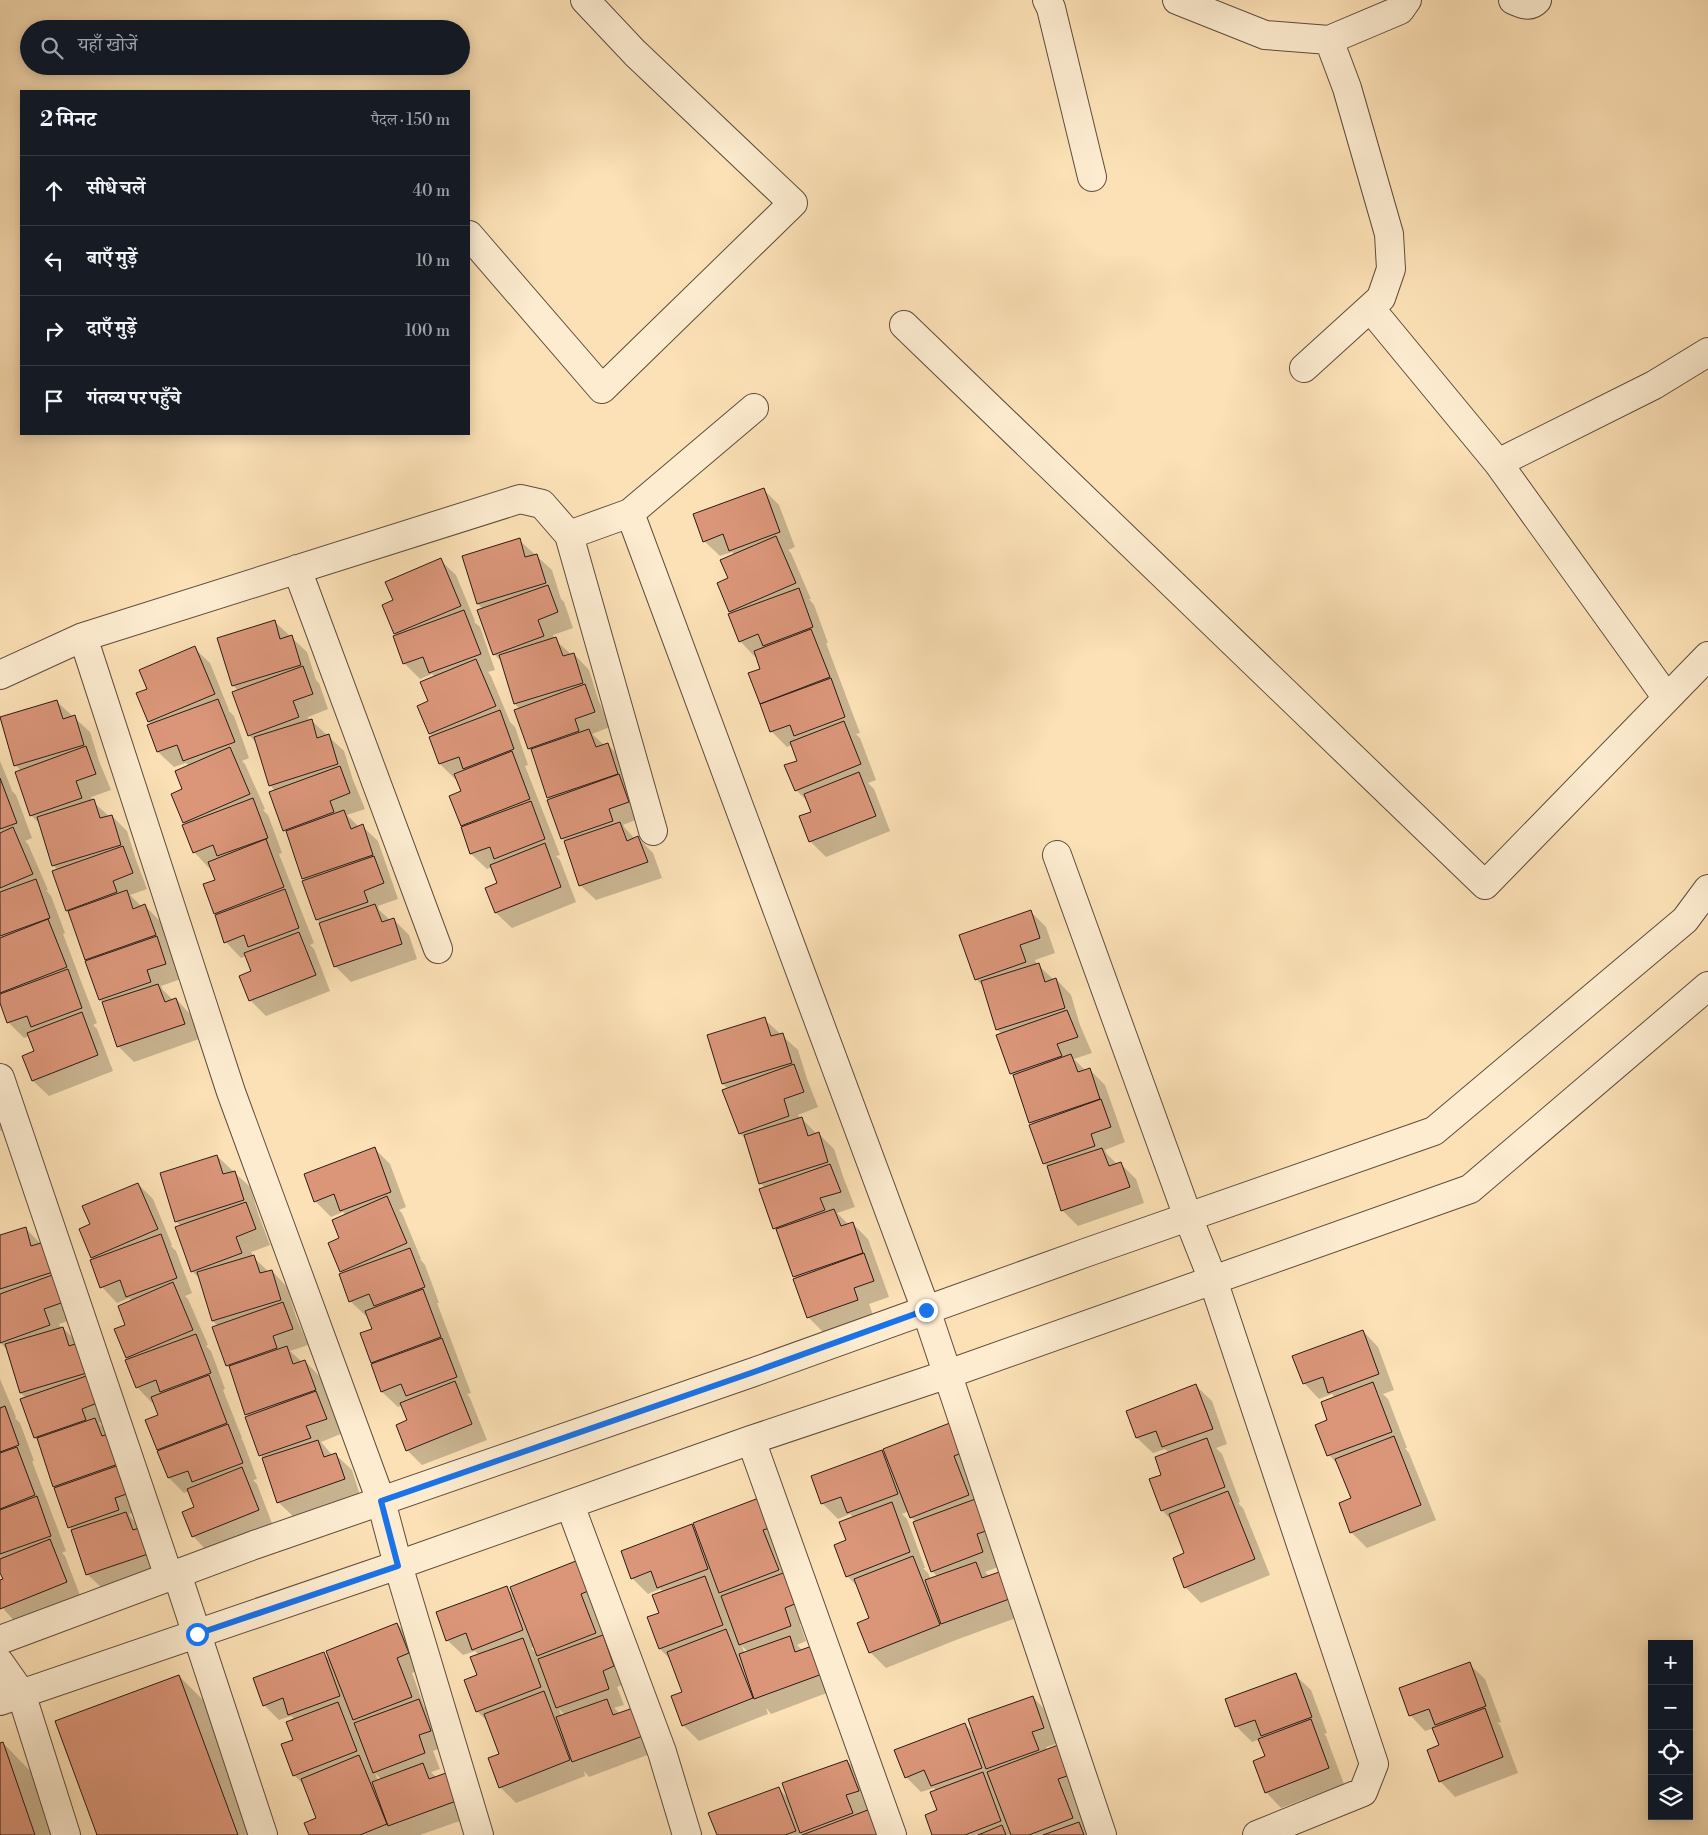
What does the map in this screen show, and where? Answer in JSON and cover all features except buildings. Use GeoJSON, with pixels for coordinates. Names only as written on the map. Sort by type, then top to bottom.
{"type":"FeatureCollection","features":[{"type":"Feature","properties":{"kind":"street"},"geometry":{"type":"LineString","coordinates":[[470,236],[602,389],[793,203],[635,53],[585,0]]}},
{"type":"Feature","properties":{"kind":"street"},"geometry":{"type":"LineString","coordinates":[[1047,0],[1051,8],[1092,177]]}},
{"type":"Feature","properties":{"kind":"street"},"geometry":{"type":"LineString","coordinates":[[1177,0],[1264,35],[1329,40],[1400,10],[1407,0]]}},
{"type":"Feature","properties":{"kind":"street"},"geometry":{"type":"LineString","coordinates":[[1513,0],[1524,6],[1534,4],[1537,0]]}},
{"type":"Feature","properties":{"kind":"street"},"geometry":{"type":"LineString","coordinates":[[1304,368],[1381,298],[1391,269],[1389,234],[1347,88],[1329,40]]}},
{"type":"Feature","properties":{"kind":"street"},"geometry":{"type":"LineString","coordinates":[[1370,308],[1498,463],[1667,698]]}},
{"type":"Feature","properties":{"kind":"street"},"geometry":{"type":"LineString","coordinates":[[904,325],[1485,885],[1708,656]]}},
{"type":"Feature","properties":{"kind":"street"},"geometry":{"type":"LineString","coordinates":[[1498,463],[1654,384],[1708,352]]}},
{"type":"Feature","properties":{"kind":"street"},"geometry":{"type":"LineString","coordinates":[[569,535],[630,513],[754,408]]}},
{"type":"Feature","properties":{"kind":"street"},"geometry":{"type":"LineString","coordinates":[[0,675],[83,638],[297,569],[520,499],[542,504],[569,535],[653,831]]}},
{"type":"Feature","properties":{"kind":"street"},"geometry":{"type":"LineString","coordinates":[[630,513],[926,1310],[1102,1835]]}},
{"type":"Feature","properties":{"kind":"street"},"geometry":{"type":"LineString","coordinates":[[297,569],[438,949]]}},
{"type":"Feature","properties":{"kind":"street"},"geometry":{"type":"LineString","coordinates":[[83,638],[231,1092],[381,1501],[398,1566],[480,1835]]}},
{"type":"Feature","properties":{"kind":"street"},"geometry":{"type":"LineString","coordinates":[[1057,855],[1188,1218],[1213,1280],[1374,1764],[1363,1792],[1257,1835]]}},
{"type":"Feature","properties":{"kind":"street"},"geometry":{"type":"LineString","coordinates":[[0,1640],[254,1545],[751,1373],[1434,1131],[1685,920],[1708,889]]}},
{"type":"Feature","properties":{"kind":"street"},"geometry":{"type":"LineString","coordinates":[[11,1697],[398,1566],[751,1440],[948,1374],[1470,1189],[1708,986]]}},
{"type":"Feature","properties":{"kind":"street"},"geometry":{"type":"LineString","coordinates":[[0,1078],[173,1576],[197,1634],[263,1835]]}},
{"type":"Feature","properties":{"kind":"street"},"geometry":{"type":"LineString","coordinates":[[751,1440],[892,1835]]}},
{"type":"Feature","properties":{"kind":"street"},"geometry":{"type":"LineString","coordinates":[[570,1505],[662,1752],[687,1835]]}},
{"type":"Feature","properties":{"kind":"street"},"geometry":{"type":"LineString","coordinates":[[0,1664],[11,1697],[66,1835]]}},
{"type":"Feature","properties":{"kind":"route"},"geometry":{"type":"LineString","coordinates":[[197,1634],[398,1566],[381,1501],[751,1373],[926,1310]]}}]}
